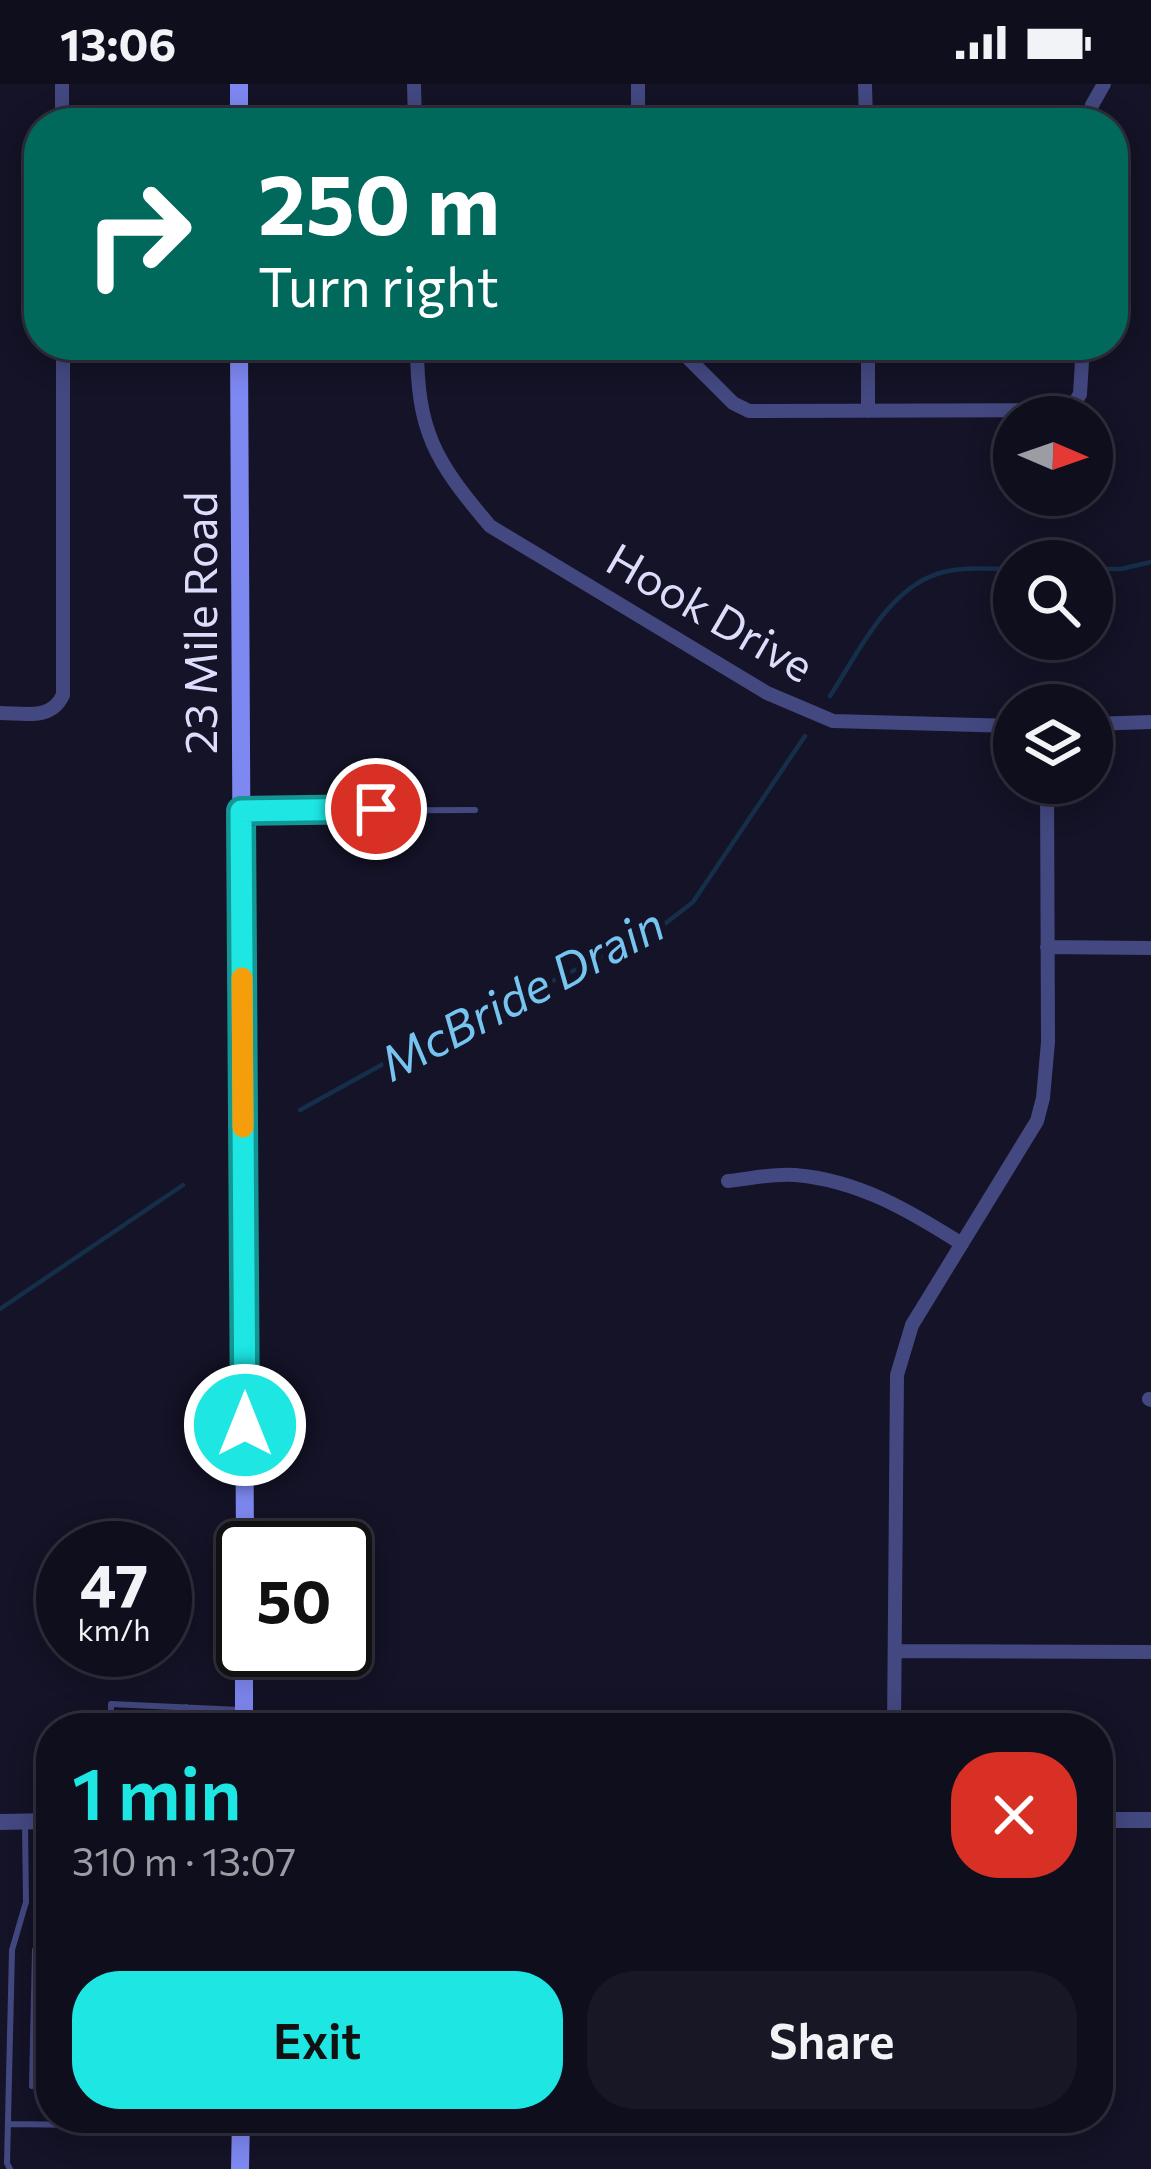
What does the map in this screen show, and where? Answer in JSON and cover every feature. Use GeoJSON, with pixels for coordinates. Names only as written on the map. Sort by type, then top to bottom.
{"type":"FeatureCollection","features":[{"type":"Feature","properties":{"kind":"main road","name":"23 Mile Road"},"geometry":{"type":"LineString","coordinates":[[238,360],[245,1521]]}},
{"type":"Feature","properties":{"kind":"main road"},"geometry":{"type":"LineString","coordinates":[[244,1677],[244,1713]]}},
{"type":"Feature","properties":{"kind":"main road"},"geometry":{"type":"LineString","coordinates":[[241,2133],[241,2169]]}},
{"type":"Feature","properties":{"kind":"street"},"geometry":{"type":"LineString","coordinates":[[0,713],[49,712],[63,695],[63,360]]}},
{"type":"Feature","properties":{"kind":"street","name":"Hook Drive"},"geometry":{"type":"LineString","coordinates":[[417,360],[417,395],[428,440],[456,486],[490,526],[767,693],[833,722],[993,726]]}},
{"type":"Feature","properties":{"kind":"street"},"geometry":{"type":"LineString","coordinates":[[690,360],[733,403],[749,411],[1072,407],[1080,394],[1082,360]]}},
{"type":"Feature","properties":{"kind":"street"},"geometry":{"type":"LineString","coordinates":[[868,360],[868,411]]}},
{"type":"Feature","properties":{"kind":"street"},"geometry":{"type":"LineString","coordinates":[[1113,723],[1151,722]]}},
{"type":"Feature","properties":{"kind":"street"},"geometry":{"type":"LineString","coordinates":[[894,1713],[897,1375],[912,1325],[1040,1109],[1047,1068],[1047,804]]}},
{"type":"Feature","properties":{"kind":"street"},"geometry":{"type":"LineString","coordinates":[[1047,947],[1151,948]]}},
{"type":"Feature","properties":{"kind":"street"},"geometry":{"type":"LineString","coordinates":[[728,1181],[793,1174],[860,1189],[895,1202],[962,1244]]}},
{"type":"Feature","properties":{"kind":"street"},"geometry":{"type":"LineString","coordinates":[[895,1651],[1151,1652]]}},
{"type":"Feature","properties":{"kind":"street"},"geometry":{"type":"LineString","coordinates":[[1113,1820],[1151,1820]]}},
{"type":"Feature","properties":{"kind":"street"},"geometry":{"type":"LineString","coordinates":[[0,1822],[36,1822]]}},
{"type":"Feature","properties":{"kind":"lane"},"geometry":{"type":"LineString","coordinates":[[241,811],[475,810]]}},
{"type":"Feature","properties":{"kind":"lane"},"geometry":{"type":"LineString","coordinates":[[111,1713],[111,1704],[215,1713]]}},
{"type":"Feature","properties":{"kind":"lane"},"geometry":{"type":"LineString","coordinates":[[186,1707],[186,1713]]}},
{"type":"Feature","properties":{"kind":"lane"},"geometry":{"type":"LineString","coordinates":[[10,2169],[11,1950],[26,1903],[25,1822]]}},
{"type":"Feature","properties":{"kind":"lane"},"geometry":{"type":"LineString","coordinates":[[32,2086],[35,1950]]}},
{"type":"Feature","properties":{"kind":"lane"},"geometry":{"type":"LineString","coordinates":[[0,2012],[10,2012]]}},
{"type":"Feature","properties":{"kind":"lane"},"geometry":{"type":"LineString","coordinates":[[8,2125],[36,2125]]}},
{"type":"Feature","properties":{"kind":"waterway","name":"McBride Drain"},"geometry":{"type":"LineString","coordinates":[[1113,569],[1151,562]]}},
{"type":"Feature","properties":{"kind":"waterway","name":"McBride Drain"},"geometry":{"type":"LineString","coordinates":[[830,696],[875,626],[903,594],[937,574],[993,569]]}},
{"type":"Feature","properties":{"kind":"waterway","name":"McBride Drain"},"geometry":{"type":"LineString","coordinates":[[300,1110],[385,1063],[657,930],[693,902],[805,736]]}},
{"type":"Feature","properties":{"kind":"waterway","name":"McBride Drain"},"geometry":{"type":"LineString","coordinates":[[0,1309],[183,1185]]}},
{"type":"Feature","properties":{"kind":"slow traffic"},"geometry":{"type":"LineString","coordinates":[[242,978],[243,1127]]}},
{"type":"Feature","properties":{"kind":"route"},"geometry":{"type":"LineString","coordinates":[[245,1425],[241,811],[376,809]]}}]}
